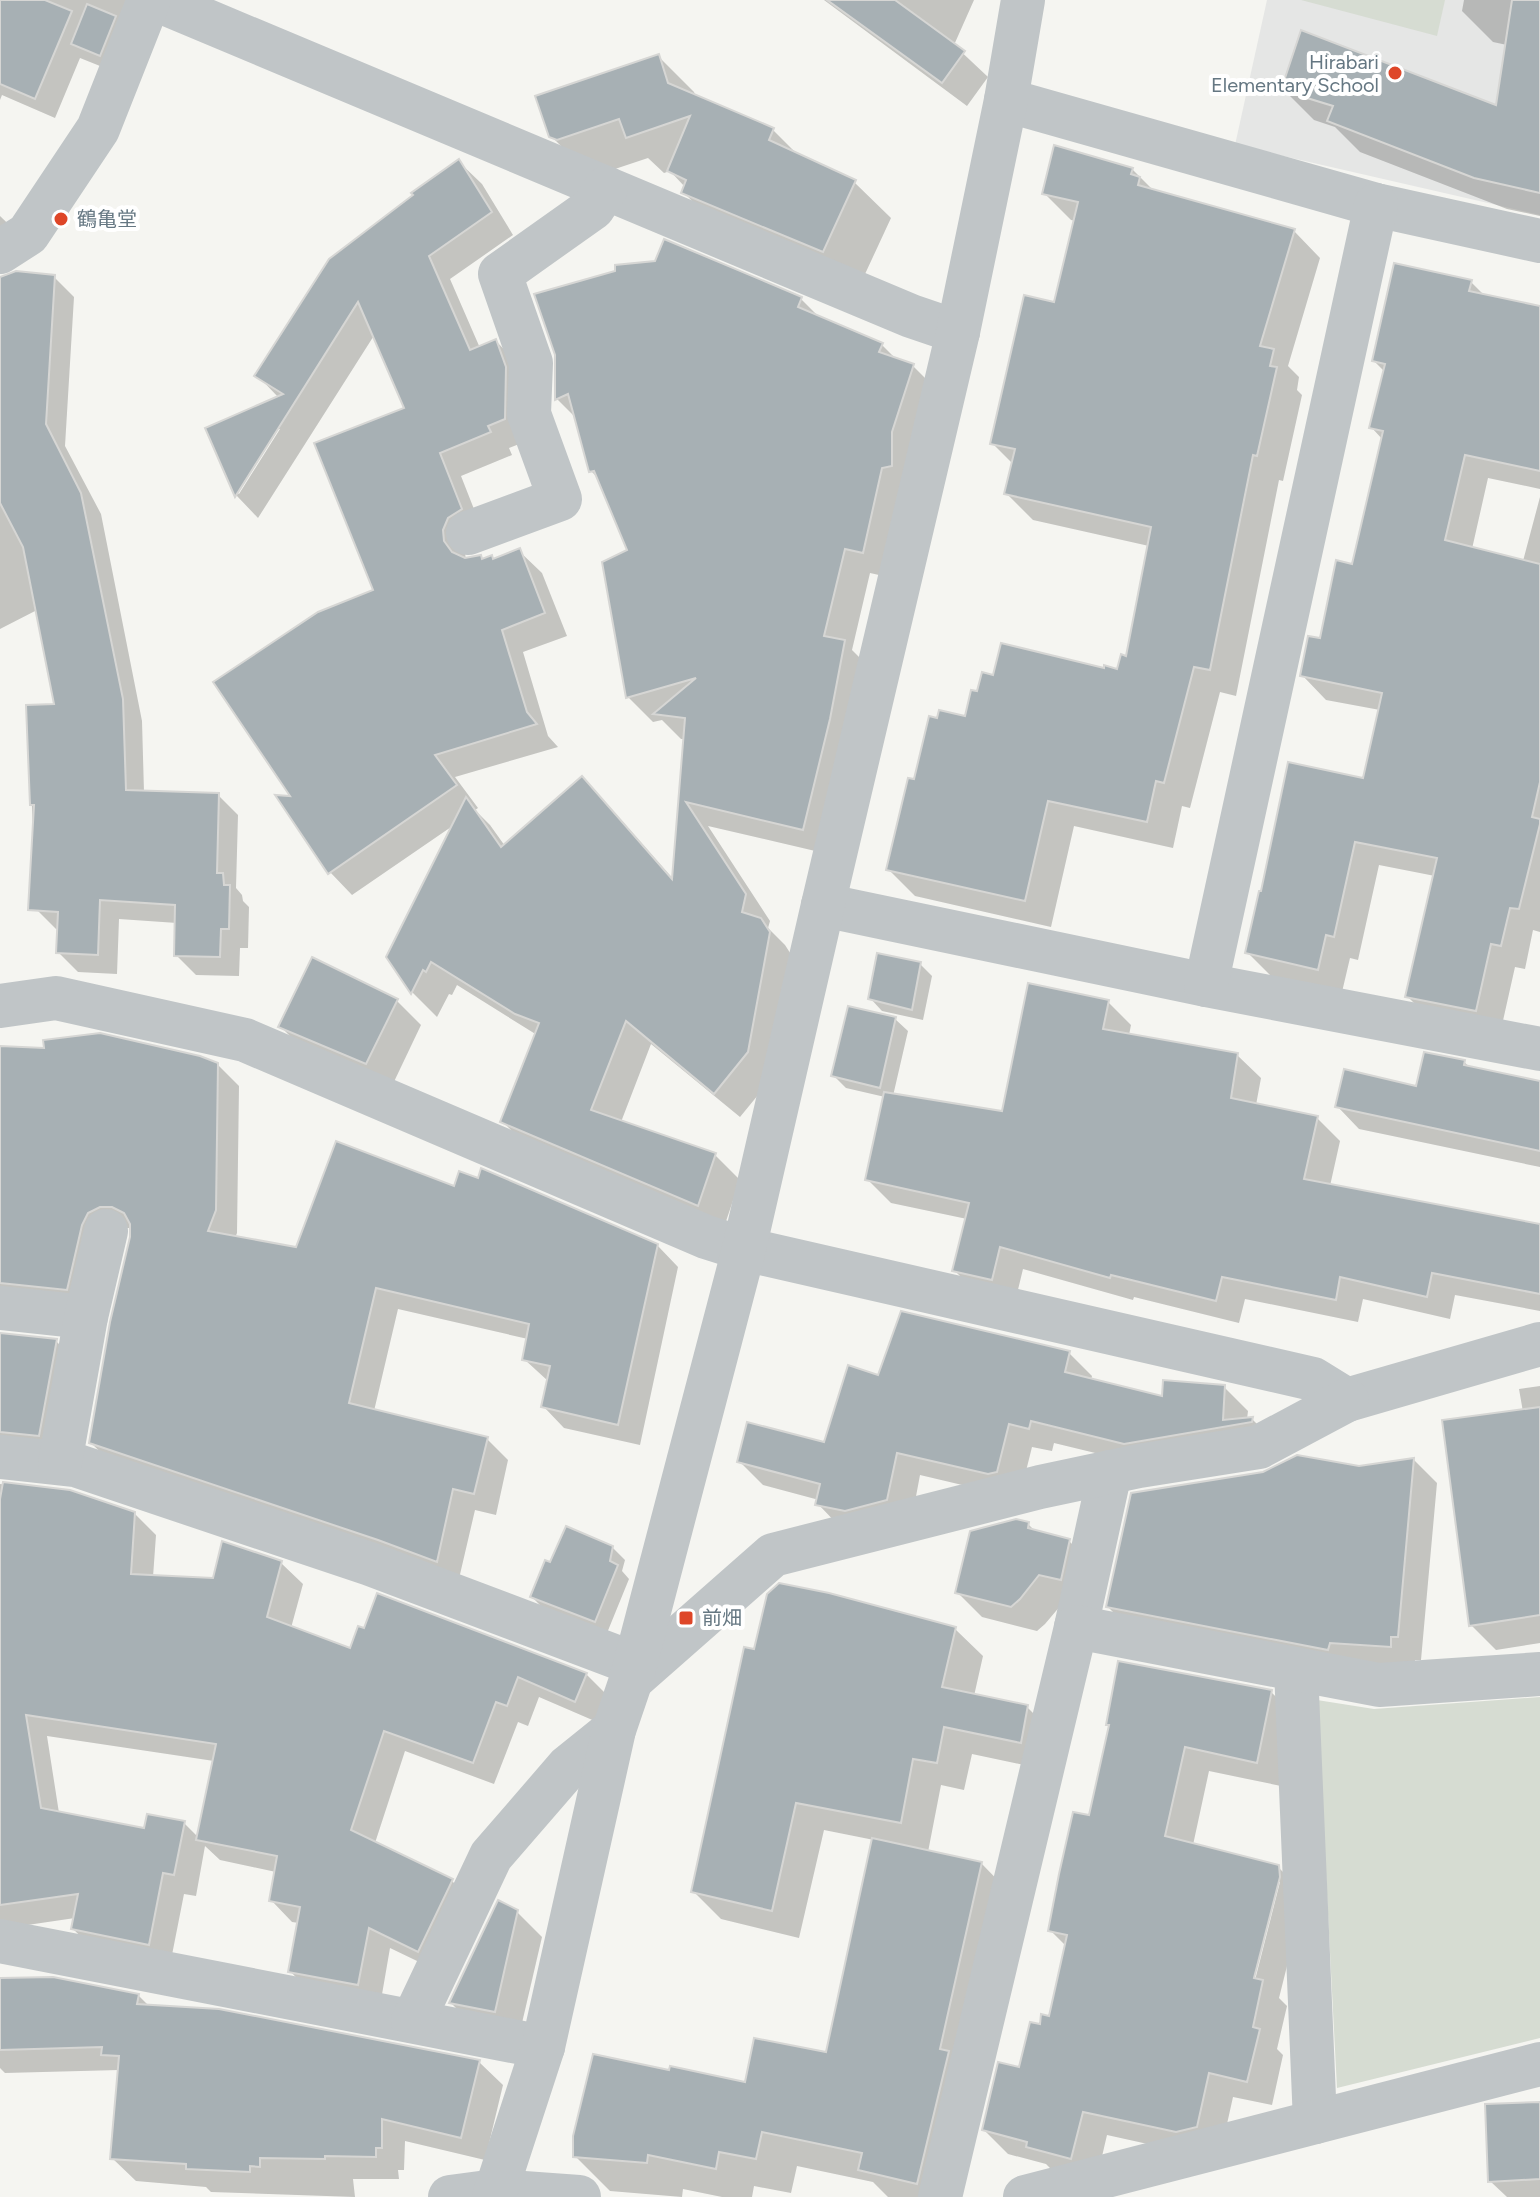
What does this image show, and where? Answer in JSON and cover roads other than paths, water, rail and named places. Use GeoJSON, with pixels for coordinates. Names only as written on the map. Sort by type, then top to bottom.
{"type":"FeatureCollection","features":[{"type":"Feature","properties":{"kind":"street"},"geometry":{"type":"LineString","coordinates":[[0,252],[28,234],[98,129],[149,0]]}},
{"type":"Feature","properties":{"kind":"street"},"geometry":{"type":"LineString","coordinates":[[157,0],[911,316],[958,332]]}},
{"type":"Feature","properties":{"kind":"street"},"geometry":{"type":"LineString","coordinates":[[494,2194],[543,2047],[614,1730],[633,1672],[744,1249],[958,332],[1006,100],[1023,0]]}},
{"type":"Feature","properties":{"kind":"street"},"geometry":{"type":"LineString","coordinates":[[1006,100],[1376,205],[1540,241]]}},
{"type":"Feature","properties":{"kind":"street"},"geometry":{"type":"LineString","coordinates":[[468,533],[560,499],[529,414],[531,363],[500,274],[593,208],[606,188]]}},
{"type":"Feature","properties":{"kind":"street"},"geometry":{"type":"LineString","coordinates":[[1206,985],[1376,205]]}},
{"type":"Feature","properties":{"kind":"street"},"geometry":{"type":"LineString","coordinates":[[823,905],[1206,985],[1540,1049]]}},
{"type":"Feature","properties":{"kind":"street"},"geometry":{"type":"LineString","coordinates":[[0,1006],[56,998],[245,1040],[706,1237],[744,1249],[1313,1379],[1347,1400]]}},
{"type":"Feature","properties":{"kind":"street"},"geometry":{"type":"LineString","coordinates":[[60,1463],[86,1317],[106,1231]]}},
{"type":"Feature","properties":{"kind":"street"},"geometry":{"type":"LineString","coordinates":[[0,1308],[86,1317]]}},
{"type":"Feature","properties":{"kind":"street"},"geometry":{"type":"LineString","coordinates":[[633,1672],[773,1555],[1040,1487],[1259,1447],[1347,1400],[1540,1344]]}},
{"type":"Feature","properties":{"kind":"street"},"geometry":{"type":"LineString","coordinates":[[0,1457],[60,1463],[90,1470],[370,1564],[633,1672]]}},
{"type":"Feature","properties":{"kind":"street"},"geometry":{"type":"LineString","coordinates":[[940,2197],[1110,1472]]}},
{"type":"Feature","properties":{"kind":"street"},"geometry":{"type":"LineString","coordinates":[[1076,1627],[1379,1685],[1540,1674]]}},
{"type":"Feature","properties":{"kind":"street"},"geometry":{"type":"LineString","coordinates":[[1296,1669],[1315,2122]]}},
{"type":"Feature","properties":{"kind":"street"},"geometry":{"type":"LineString","coordinates":[[413,2021],[491,1856],[568,1767],[614,1730]]}},
{"type":"Feature","properties":{"kind":"street"},"geometry":{"type":"LineString","coordinates":[[0,1941],[543,2047]]}},
{"type":"Feature","properties":{"kind":"street"},"geometry":{"type":"LineString","coordinates":[[1025,2197],[1540,2064]]}},
{"type":"Feature","properties":{"kind":"street"},"geometry":{"type":"LineString","coordinates":[[450,2197],[494,2194],[579,2197]]}},
{"type":"Feature","properties":{"kind":"place","name":"Hirabari Elementary School"},"geometry":{"type":"Point","coordinates":[1395,73]}},
{"type":"Feature","properties":{"kind":"place","name":"鶴亀堂"},"geometry":{"type":"Point","coordinates":[61,219]}},
{"type":"Feature","properties":{"kind":"place","name":"前畑"},"geometry":{"type":"Point","coordinates":[686,1618]}}]}
